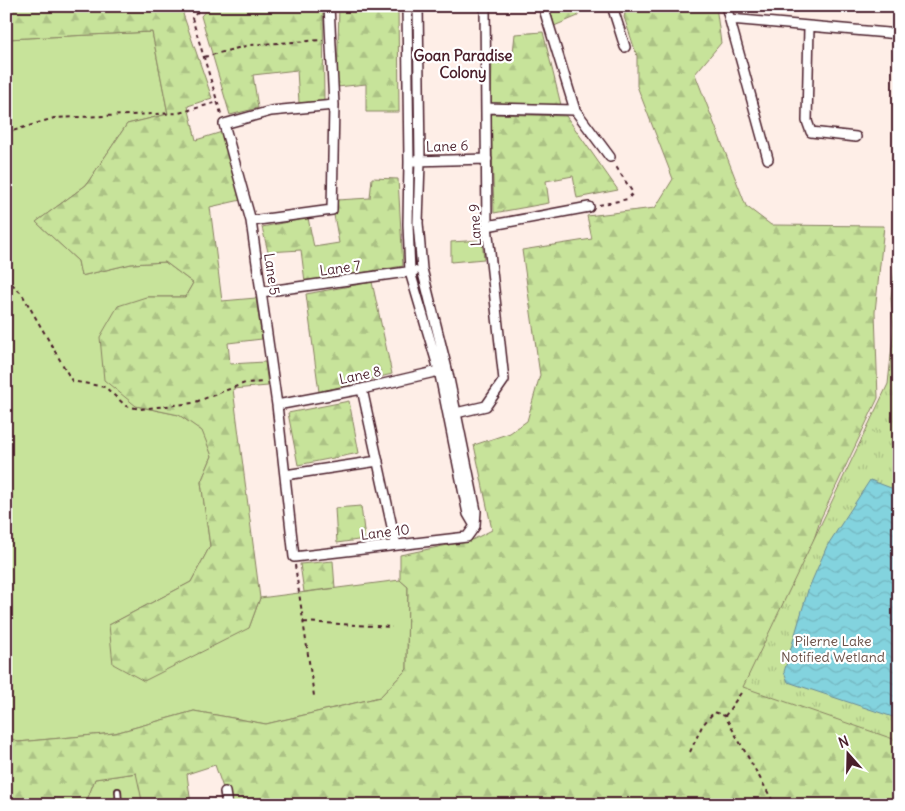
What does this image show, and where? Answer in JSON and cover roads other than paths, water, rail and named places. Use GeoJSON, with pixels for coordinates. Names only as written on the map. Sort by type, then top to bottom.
{"type":"FeatureCollection","features":[{"type":"Feature","properties":{"kind":"street"},"geometry":{"type":"LineString","coordinates":[[251,221],[332,210],[334,105],[330,6]]}},
{"type":"Feature","properties":{"kind":"street"},"geometry":{"type":"LineString","coordinates":[[407,6],[410,272],[456,413],[476,511],[475,526]]}},
{"type":"Feature","properties":{"kind":"street"},"geometry":{"type":"LineString","coordinates":[[418,6],[420,161],[418,223],[422,269],[443,370],[468,514],[475,526]]}},
{"type":"Feature","properties":{"kind":"street","name":"Lane 9"},"geometry":{"type":"LineString","coordinates":[[456,413],[486,406],[504,380],[487,226],[485,6]]}},
{"type":"Feature","properties":{"kind":"street"},"geometry":{"type":"LineString","coordinates":[[543,6],[575,110],[610,157]]}},
{"type":"Feature","properties":{"kind":"street"},"geometry":{"type":"LineString","coordinates":[[612,6],[625,47]]}},
{"type":"Feature","properties":{"kind":"street"},"geometry":{"type":"LineString","coordinates":[[726,6],[768,159]]}},
{"type":"Feature","properties":{"kind":"street"},"geometry":{"type":"LineString","coordinates":[[730,19],[899,34]]}},
{"type":"Feature","properties":{"kind":"street"},"geometry":{"type":"LineString","coordinates":[[809,26],[807,121],[809,126],[812,132],[856,137]]}},
{"type":"Feature","properties":{"kind":"street","name":"Lane 5"},"geometry":{"type":"LineString","coordinates":[[294,557],[274,381],[251,221],[224,124],[271,111],[334,105]]}},
{"type":"Feature","properties":{"kind":"street"},"geometry":{"type":"LineString","coordinates":[[486,108],[575,110]]}},
{"type":"Feature","properties":{"kind":"street","name":"Lane 6"},"geometry":{"type":"LineString","coordinates":[[409,162],[486,159]]}},
{"type":"Feature","properties":{"kind":"street"},"geometry":{"type":"LineString","coordinates":[[487,226],[589,207]]}},
{"type":"Feature","properties":{"kind":"street","name":"Lane 7"},"geometry":{"type":"LineString","coordinates":[[261,292],[422,269]]}},
{"type":"Feature","properties":{"kind":"street","name":"Lane 8"},"geometry":{"type":"LineString","coordinates":[[277,405],[362,389],[443,370]]}},
{"type":"Feature","properties":{"kind":"street"},"geometry":{"type":"LineString","coordinates":[[362,389],[396,545]]}},
{"type":"Feature","properties":{"kind":"street"},"geometry":{"type":"LineString","coordinates":[[284,474],[378,462]]}},
{"type":"Feature","properties":{"kind":"street","name":"Lane 10"},"geometry":{"type":"LineString","coordinates":[[294,557],[467,537],[475,526]]}},
{"type":"Feature","properties":{"kind":"street"},"geometry":{"type":"LineString","coordinates":[[225,792],[227,805]]}},
{"type":"Feature","properties":{"kind":"lane"},"geometry":{"type":"LineString","coordinates":[[118,791],[119,805]]}},
{"type":"Feature","properties":{"kind":"water","name":"Pilerne Lake Notified Wetland"},"geometry":{"type":"Polygon","coordinates":[[[870,480],[899,491],[899,719],[788,682],[784,672],[808,590],[827,546],[870,480]]]}},
{"type":"Feature","properties":{"kind":"district","name":"Goan Paradise Colony"},"geometry":{"type":"Point","coordinates":[463,64]}}]}
